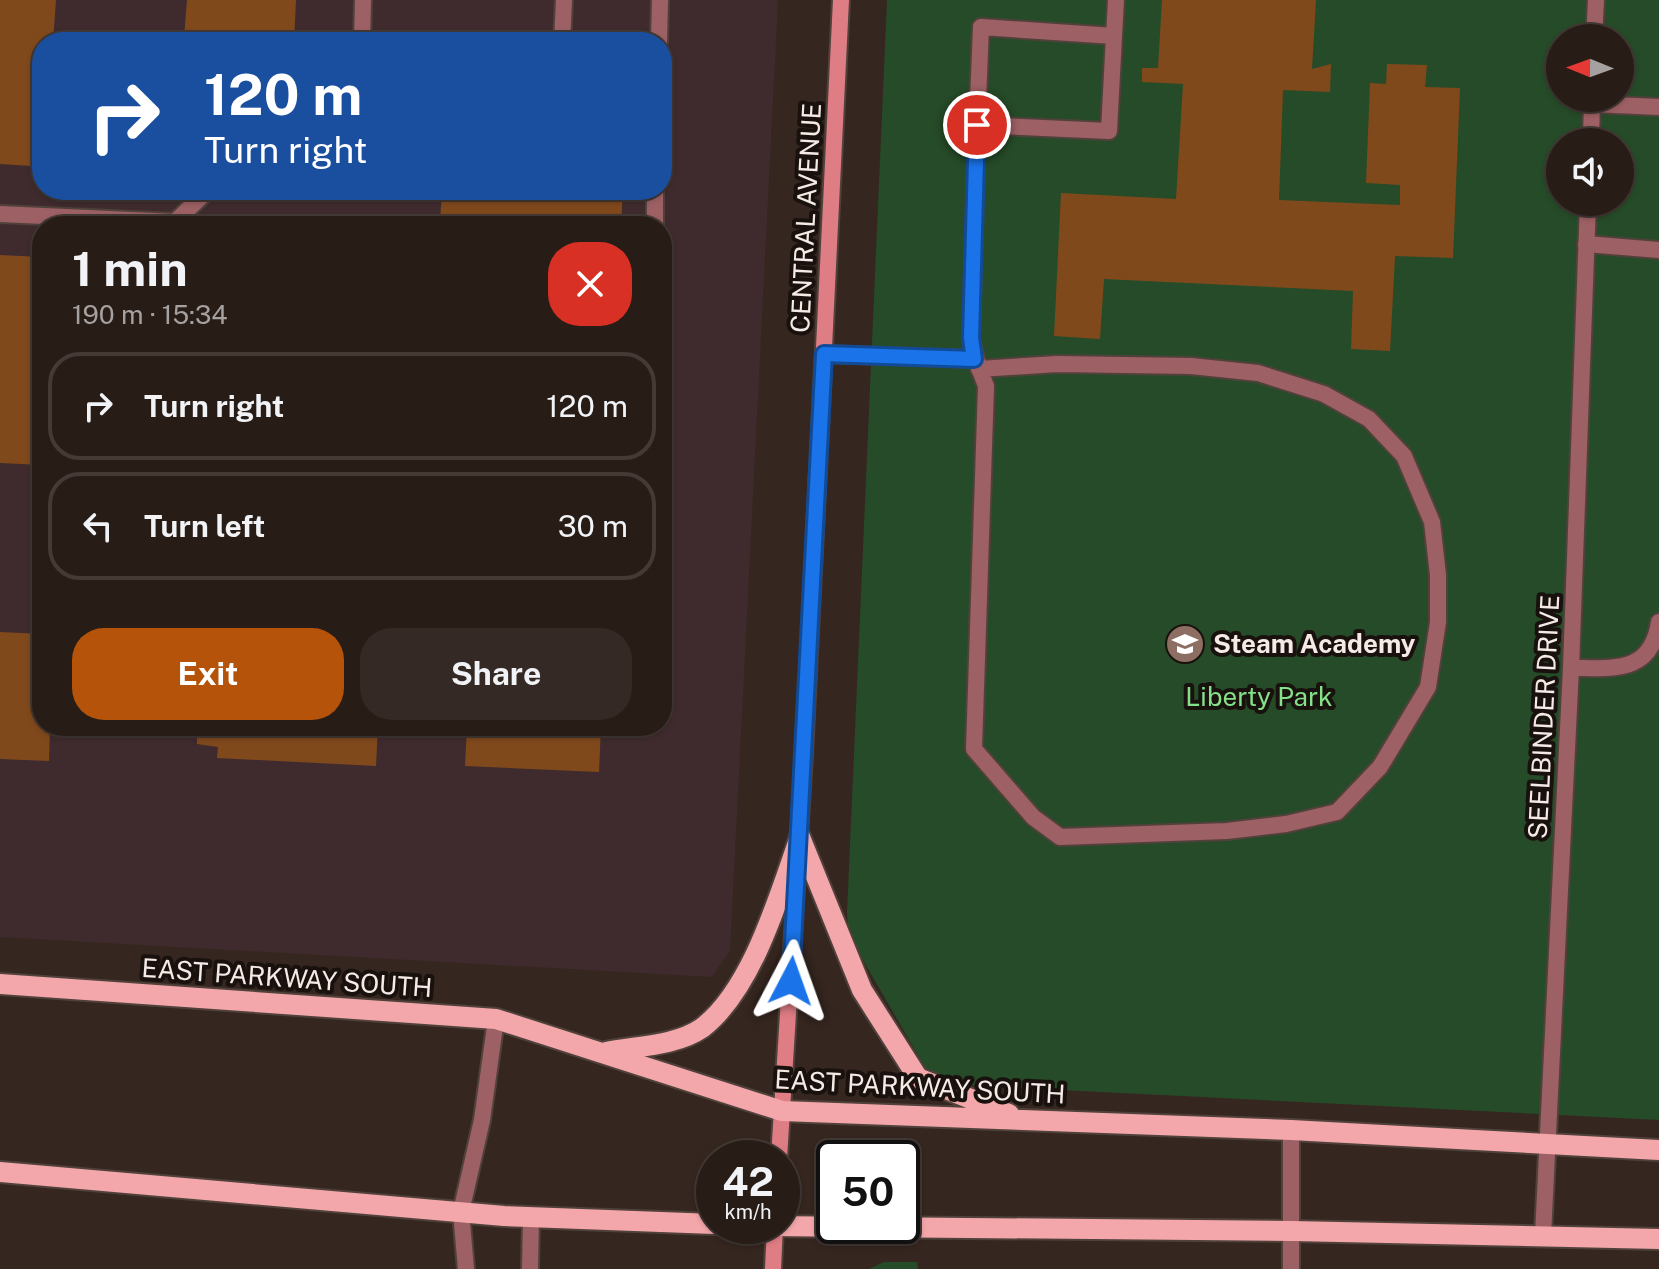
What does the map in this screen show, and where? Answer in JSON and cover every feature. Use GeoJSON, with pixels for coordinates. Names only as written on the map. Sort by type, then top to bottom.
{"type":"FeatureCollection","features":[{"type":"Feature","properties":{"kind":"main road","name":"CENTRAL AVENUE"},"geometry":{"type":"LineString","coordinates":[[780,1140],[800,837],[841,0]]}},
{"type":"Feature","properties":{"kind":"main road"},"geometry":{"type":"LineString","coordinates":[[601,1053],[677,1039],[702,1027],[731,996],[763,937],[800,837]]}},
{"type":"Feature","properties":{"kind":"main road"},"geometry":{"type":"LineString","coordinates":[[800,837],[862,990],[918,1078],[1024,1120]]}},
{"type":"Feature","properties":{"kind":"main road","name":"EAST PARKWAY SOUTH"},"geometry":{"type":"LineString","coordinates":[[0,984],[496,1019],[782,1111],[1291,1130],[1659,1150]]}},
{"type":"Feature","properties":{"kind":"main road"},"geometry":{"type":"LineString","coordinates":[[0,1172],[461,1212],[696,1223]]}},
{"type":"Feature","properties":{"kind":"main road"},"geometry":{"type":"LineString","coordinates":[[800,1226],[1292,1231],[1659,1239]]}},
{"type":"Feature","properties":{"kind":"main road"},"geometry":{"type":"LineString","coordinates":[[773,1269],[774,1244]]}},
{"type":"Feature","properties":{"kind":"street"},"geometry":{"type":"LineString","coordinates":[[362,32],[363,0]]}},
{"type":"Feature","properties":{"kind":"street"},"geometry":{"type":"LineString","coordinates":[[562,32],[564,0]]}},
{"type":"Feature","properties":{"kind":"street"},"geometry":{"type":"LineString","coordinates":[[659,32],[660,0]]}},
{"type":"Feature","properties":{"kind":"street"},"geometry":{"type":"LineString","coordinates":[[977,125],[1109,131],[1116,0]]}},
{"type":"Feature","properties":{"kind":"street"},"geometry":{"type":"LineString","coordinates":[[1595,24],[1596,0]]}},
{"type":"Feature","properties":{"kind":"street"},"geometry":{"type":"LineString","coordinates":[[824,354],[976,364],[1191,366],[1258,373],[1324,394],[1369,419],[1404,456],[1432,522],[1437,562],[1438,622],[1428,687],[1380,767],[1337,812],[1286,824],[1227,831],[1060,837],[1033,817],[974,749],[986,386],[976,364],[971,338],[981,27],[1114,36]]}},
{"type":"Feature","properties":{"kind":"street"},"geometry":{"type":"LineString","coordinates":[[1634,105],[1659,107]]}},
{"type":"Feature","properties":{"kind":"street"},"geometry":{"type":"LineString","coordinates":[[183,216],[198,200]]}},
{"type":"Feature","properties":{"kind":"street"},"geometry":{"type":"LineString","coordinates":[[0,214],[35,216]]}},
{"type":"Feature","properties":{"kind":"street","name":"SEELBINDER DRIVE"},"geometry":{"type":"LineString","coordinates":[[1543,1235],[1571,668],[1587,216]]}},
{"type":"Feature","properties":{"kind":"street"},"geometry":{"type":"LineString","coordinates":[[1586,244],[1659,250]]}},
{"type":"Feature","properties":{"kind":"street"},"geometry":{"type":"LineString","coordinates":[[1571,668],[1632,665],[1656,645],[1659,622]]}},
{"type":"Feature","properties":{"kind":"street"},"geometry":{"type":"LineString","coordinates":[[466,1269],[461,1212],[482,1120],[496,1019]]}},
{"type":"Feature","properties":{"kind":"street"},"geometry":{"type":"LineString","coordinates":[[1291,1130],[1291,1269]]}},
{"type":"Feature","properties":{"kind":"street"},"geometry":{"type":"LineString","coordinates":[[530,1269],[531,1217]]}},
{"type":"Feature","properties":{"kind":"shaded area"},"geometry":{"type":"Polygon","coordinates":[[[0,0],[778,0],[730,950],[712,977],[0,937],[0,0]]]}},
{"type":"Feature","properties":{"kind":"green space","name":"Liberty Park"},"geometry":{"type":"Polygon","coordinates":[[[887,0],[1659,0],[1659,1120],[944,1084],[927,1071],[849,936],[847,913],[887,0]]]}},
{"type":"Feature","properties":{"kind":"green space"},"geometry":{"type":"Polygon","coordinates":[[[884,1262],[917,1262],[918,1269],[869,1269],[884,1262]]]}},
{"type":"Feature","properties":{"kind":"building"},"geometry":{"type":"Polygon","coordinates":[[[0,0],[56,0],[54,32],[32,32],[32,166],[0,164],[0,0]]]}},
{"type":"Feature","properties":{"kind":"building"},"geometry":{"type":"Polygon","coordinates":[[[187,0],[296,0],[294,32],[184,32],[187,0]]]}},
{"type":"Feature","properties":{"kind":"building"},"geometry":{"type":"Polygon","coordinates":[[[1162,0],[1316,0],[1312,69],[1331,64],[1330,92],[1283,90],[1279,200],[1400,205],[1400,185],[1366,183],[1370,83],[1386,84],[1387,64],[1427,65],[1425,87],[1460,88],[1453,258],[1395,256],[1390,351],[1351,349],[1353,291],[1104,279],[1100,339],[1054,336],[1061,193],[1176,199],[1183,84],[1142,82],[1142,68],[1158,68],[1162,0]]]}},
{"type":"Feature","properties":{"kind":"building"},"geometry":{"type":"Polygon","coordinates":[[[441,200],[622,200],[622,216],[440,216],[441,200]]]}},
{"type":"Feature","properties":{"kind":"building"},"geometry":{"type":"Polygon","coordinates":[[[0,255],[32,257],[32,465],[0,463],[0,255]]]}},
{"type":"Feature","properties":{"kind":"building"},"geometry":{"type":"Polygon","coordinates":[[[0,632],[32,634],[32,736],[50,736],[49,761],[0,759],[0,632]]]}},
{"type":"Feature","properties":{"kind":"building"},"geometry":{"type":"Polygon","coordinates":[[[197,736],[378,736],[376,766],[217,758],[218,747],[197,744],[197,736]]]}},
{"type":"Feature","properties":{"kind":"building"},"geometry":{"type":"Polygon","coordinates":[[[466,736],[601,736],[599,772],[465,766],[466,736]]]}},
{"type":"Feature","properties":{"kind":"place","name":"Steam Academy"},"geometry":{"type":"Point","coordinates":[1185,644]}},
{"type":"Feature","properties":{"kind":"route"},"geometry":{"type":"LineString","coordinates":[[791,981],[824,354],[974,359],[971,338],[977,125]]}}]}
